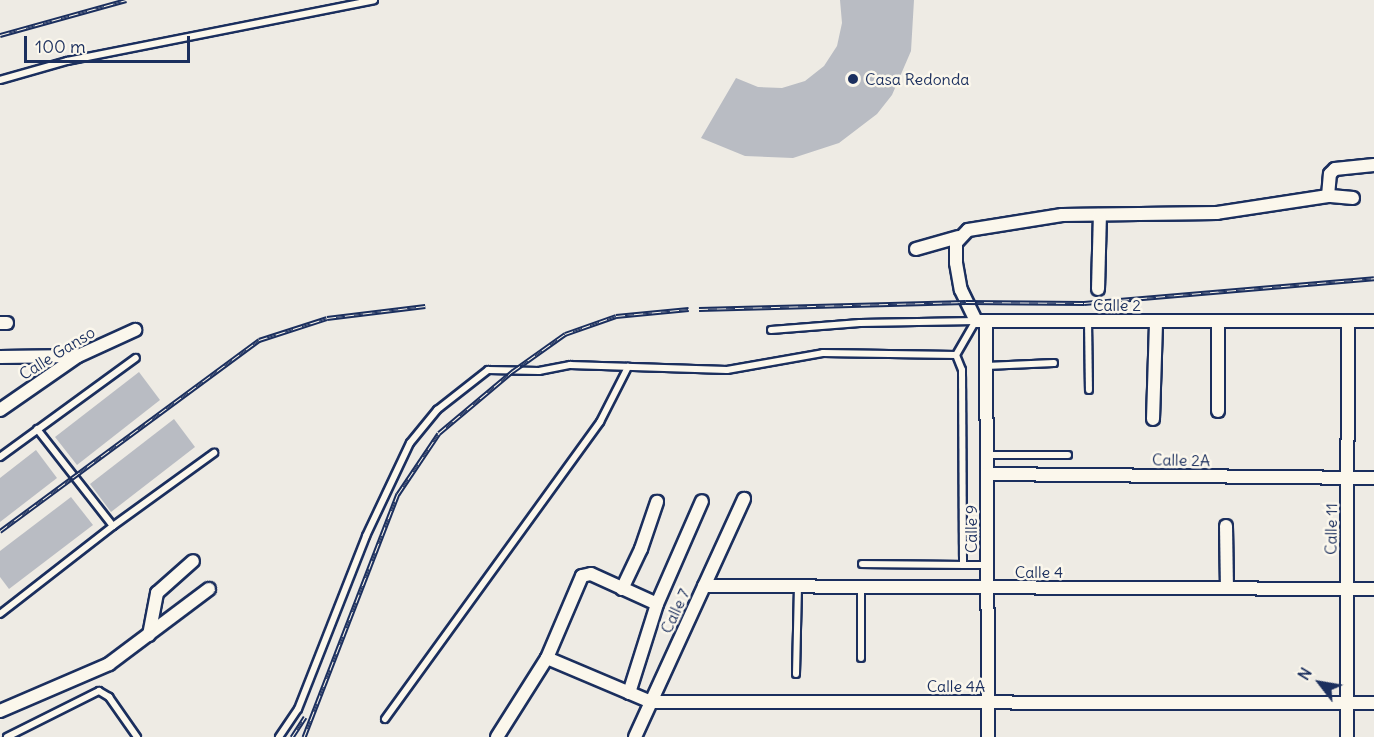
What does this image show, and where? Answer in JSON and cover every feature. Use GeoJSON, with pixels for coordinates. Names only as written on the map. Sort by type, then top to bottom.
{"type":"FeatureCollection","features":[{"type":"Feature","properties":{"kind":"street"},"geometry":{"type":"LineString","coordinates":[[1328,196],[1330,174],[1335,169],[1374,165]]}},
{"type":"Feature","properties":{"kind":"street"},"geometry":{"type":"LineString","coordinates":[[916,249],[958,237],[968,230],[1062,215],[1217,213],[1328,196],[1353,198]]}},
{"type":"Feature","properties":{"kind":"street"},"geometry":{"type":"LineString","coordinates":[[1098,289],[1100,215]]}},
{"type":"Feature","properties":{"kind":"street"},"geometry":{"type":"LineString","coordinates":[[958,237],[956,263],[961,290],[981,321]]}},
{"type":"Feature","properties":{"kind":"street","name":"Calle 2"},"geometry":{"type":"LineString","coordinates":[[981,321],[1374,321]]}},
{"type":"Feature","properties":{"kind":"street","name":"Calle 9"},"geometry":{"type":"LineString","coordinates":[[981,321],[986,366],[988,737]]}},
{"type":"Feature","properties":{"kind":"street"},"geometry":{"type":"LineString","coordinates":[[1153,419],[1156,321]]}},
{"type":"Feature","properties":{"kind":"street"},"geometry":{"type":"LineString","coordinates":[[1218,321],[1218,411]]}},
{"type":"Feature","properties":{"kind":"street","name":"Calle 11"},"geometry":{"type":"LineString","coordinates":[[1347,737],[1348,321]]}},
{"type":"Feature","properties":{"kind":"street","name":"Calle Ganso"},"geometry":{"type":"LineString","coordinates":[[0,410],[78,356],[135,330]]}},
{"type":"Feature","properties":{"kind":"street"},"geometry":{"type":"LineString","coordinates":[[0,357],[78,356]]}},
{"type":"Feature","properties":{"kind":"street","name":"Calle 2A"},"geometry":{"type":"LineString","coordinates":[[987,474],[1374,478]]}},
{"type":"Feature","properties":{"kind":"street","name":"Calle 7"},"geometry":{"type":"LineString","coordinates":[[635,737],[744,499]]}},
{"type":"Feature","properties":{"kind":"street"},"geometry":{"type":"LineString","coordinates":[[629,693],[657,604],[702,501]]}},
{"type":"Feature","properties":{"kind":"street"},"geometry":{"type":"LineString","coordinates":[[622,589],[641,549],[657,502]]}},
{"type":"Feature","properties":{"kind":"street"},"geometry":{"type":"LineString","coordinates":[[1226,526],[1227,588]]}},
{"type":"Feature","properties":{"kind":"street"},"geometry":{"type":"LineString","coordinates":[[149,635],[157,593],[193,561]]}},
{"type":"Feature","properties":{"kind":"street"},"geometry":{"type":"LineString","coordinates":[[496,737],[547,657],[582,576],[591,574],[657,604]]}},
{"type":"Feature","properties":{"kind":"street","name":"Calle 4"},"geometry":{"type":"LineString","coordinates":[[704,586],[1374,589]]}},
{"type":"Feature","properties":{"kind":"street"},"geometry":{"type":"LineString","coordinates":[[0,711],[109,664],[209,589]]}},
{"type":"Feature","properties":{"kind":"street","name":"Calle 4A"},"geometry":{"type":"LineString","coordinates":[[547,657],[651,702],[1374,703]]}},
{"type":"Feature","properties":{"kind":"lane"},"geometry":{"type":"LineString","coordinates":[[0,80],[67,61],[374,0]]}},
{"type":"Feature","properties":{"kind":"lane"},"geometry":{"type":"LineString","coordinates":[[956,356],[981,321]]}},
{"type":"Feature","properties":{"kind":"lane","name":"Calle 2"},"geometry":{"type":"LineString","coordinates":[[771,330],[860,323],[981,321]]}},
{"type":"Feature","properties":{"kind":"lane"},"geometry":{"type":"LineString","coordinates":[[1088,321],[1089,390]]}},
{"type":"Feature","properties":{"kind":"lane"},"geometry":{"type":"LineString","coordinates":[[279,737],[298,709],[397,467],[410,443],[437,410],[488,370],[539,371],[570,365],[727,370],[823,353],[956,356]]}},
{"type":"Feature","properties":{"kind":"lane"},"geometry":{"type":"LineString","coordinates":[[956,356],[962,370],[963,565]]}},
{"type":"Feature","properties":{"kind":"lane"},"geometry":{"type":"LineString","coordinates":[[0,457],[136,358]]}},
{"type":"Feature","properties":{"kind":"lane"},"geometry":{"type":"LineString","coordinates":[[986,366],[1054,363]]}},
{"type":"Feature","properties":{"kind":"lane"},"geometry":{"type":"LineString","coordinates":[[385,719],[600,423],[628,367]]}},
{"type":"Feature","properties":{"kind":"lane"},"geometry":{"type":"LineString","coordinates":[[38,429],[113,526]]}},
{"type":"Feature","properties":{"kind":"lane"},"geometry":{"type":"LineString","coordinates":[[0,615],[113,526],[214,453]]}},
{"type":"Feature","properties":{"kind":"lane"},"geometry":{"type":"LineString","coordinates":[[987,454],[1068,455]]}},
{"type":"Feature","properties":{"kind":"lane"},"geometry":{"type":"LineString","coordinates":[[862,564],[987,565]]}},
{"type":"Feature","properties":{"kind":"lane"},"geometry":{"type":"LineString","coordinates":[[796,674],[798,587]]}},
{"type":"Feature","properties":{"kind":"lane"},"geometry":{"type":"LineString","coordinates":[[861,587],[861,658]]}},
{"type":"Feature","properties":{"kind":"lane"},"geometry":{"type":"LineString","coordinates":[[7,737],[99,691],[108,697],[137,737]]}},
{"type":"Feature","properties":{"kind":"building","name":"Casa Redonda"},"geometry":{"type":"Polygon","coordinates":[[[840,0],[914,0],[911,51],[892,95],[877,114],[839,143],[793,158],[745,156],[701,138],[736,78],[758,87],[782,88],[805,81],[824,66],[837,46],[842,23],[840,0]]]}},
{"type":"Feature","properties":{"kind":"building"},"geometry":{"type":"Polygon","coordinates":[[[139,372],[160,400],[77,465],[55,437],[139,372]]]}},
{"type":"Feature","properties":{"kind":"building"},"geometry":{"type":"Polygon","coordinates":[[[174,419],[195,447],[111,512],[90,484],[174,419]]]}},
{"type":"Feature","properties":{"kind":"building"},"geometry":{"type":"Polygon","coordinates":[[[36,450],[57,478],[0,522],[0,478],[36,450]]]}},
{"type":"Feature","properties":{"kind":"building"},"geometry":{"type":"Polygon","coordinates":[[[71,497],[93,525],[9,589],[0,577],[0,551],[71,497]]]}},
{"type":"Feature","properties":{"kind":"railway"},"geometry":{"type":"LineString","coordinates":[[0,35],[126,0]]}},
{"type":"Feature","properties":{"kind":"railway"},"geometry":{"type":"LineString","coordinates":[[699,309],[966,302],[1084,303],[1374,278]]}},
{"type":"Feature","properties":{"kind":"railway"},"geometry":{"type":"LineString","coordinates":[[0,531],[259,340],[327,318],[425,306]]}},
{"type":"Feature","properties":{"kind":"railway"},"geometry":{"type":"LineString","coordinates":[[304,737],[398,494],[439,433],[513,371],[565,334],[616,316],[689,309]]}},
{"type":"Feature","properties":{"kind":"railway"},"geometry":{"type":"LineString","coordinates":[[292,737],[305,717]]}},
{"type":"Feature","properties":{"kind":"place","name":"Casa Redonda"},"geometry":{"type":"Point","coordinates":[853,79]}}]}
